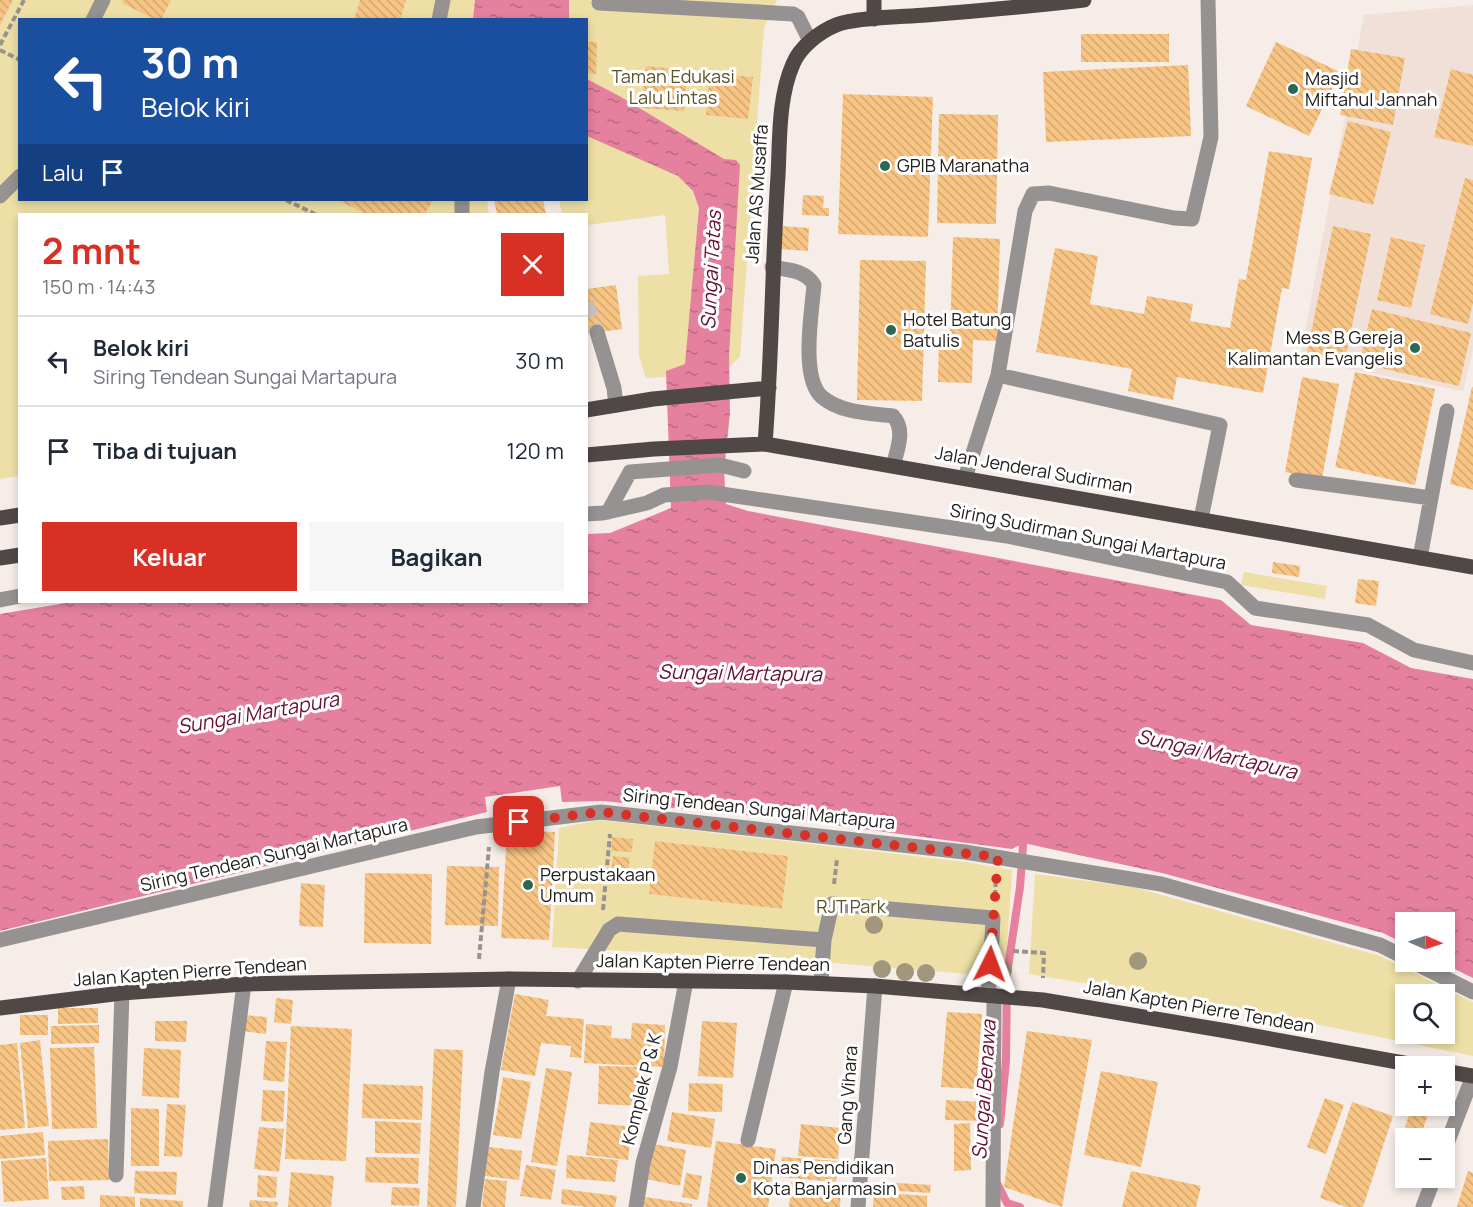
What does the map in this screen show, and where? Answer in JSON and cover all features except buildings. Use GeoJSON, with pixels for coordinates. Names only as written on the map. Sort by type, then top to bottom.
{"type":"FeatureCollection","features":[{"type":"Feature","properties":{"kind":"main road"},"geometry":{"type":"LineString","coordinates":[[874,0],[874,19]]}},
{"type":"Feature","properties":{"kind":"main road","name":"Jalan AS Musaffa"},"geometry":{"type":"LineString","coordinates":[[765,444],[772,267],[782,110],[793,63],[810,41],[839,24],[1027,3],[1084,0]]}},
{"type":"Feature","properties":{"kind":"main road"},"geometry":{"type":"LineString","coordinates":[[588,410],[653,399],[769,388]]}},
{"type":"Feature","properties":{"kind":"main road","name":"Jalan Jenderal Sudirman"},"geometry":{"type":"LineString","coordinates":[[588,455],[765,444],[1473,567]]}},
{"type":"Feature","properties":{"kind":"main road"},"geometry":{"type":"LineString","coordinates":[[0,518],[18,515]]}},
{"type":"Feature","properties":{"kind":"main road"},"geometry":{"type":"LineString","coordinates":[[0,558],[18,555]]}},
{"type":"Feature","properties":{"kind":"main road","name":"Jalan Kapten Pierre Tendean"},"geometry":{"type":"LineString","coordinates":[[0,1008],[122,993],[244,984],[509,979],[821,983],[1043,1000],[1395,1061]]}},
{"type":"Feature","properties":{"kind":"main road"},"geometry":{"type":"LineString","coordinates":[[1455,1073],[1473,1076]]}},
{"type":"Feature","properties":{"kind":"street"},"geometry":{"type":"LineString","coordinates":[[94,18],[103,0]]}},
{"type":"Feature","properties":{"kind":"street"},"geometry":{"type":"LineString","coordinates":[[439,18],[443,0]]}},
{"type":"Feature","properties":{"kind":"street"},"geometry":{"type":"LineString","coordinates":[[965,478],[998,375],[1025,211],[1033,194],[1049,193],[1173,218],[1192,219],[1211,137],[1208,0]]}},
{"type":"Feature","properties":{"kind":"street"},"geometry":{"type":"LineString","coordinates":[[599,3],[793,14],[798,17],[810,41]]}},
{"type":"Feature","properties":{"kind":"street"},"geometry":{"type":"LineString","coordinates":[[0,196],[18,178]]}},
{"type":"Feature","properties":{"kind":"street"},"geometry":{"type":"LineString","coordinates":[[772,267],[810,277],[814,285],[810,354],[812,379],[821,396],[849,411],[893,417],[898,421],[900,434],[893,466]]}},
{"type":"Feature","properties":{"kind":"street"},"geometry":{"type":"LineString","coordinates":[[597,332],[614,388],[615,405]]}},
{"type":"Feature","properties":{"kind":"street"},"geometry":{"type":"LineString","coordinates":[[998,375],[1220,425],[1201,519]]}},
{"type":"Feature","properties":{"kind":"street"},"geometry":{"type":"LineString","coordinates":[[1420,558],[1447,411]]}},
{"type":"Feature","properties":{"kind":"street"},"geometry":{"type":"LineString","coordinates":[[588,514],[608,512],[630,472],[720,465],[744,471]]}},
{"type":"Feature","properties":{"kind":"street"},"geometry":{"type":"LineString","coordinates":[[1296,480],[1431,498]]}},
{"type":"Feature","properties":{"kind":"street","name":"Siring Sudirman Sungai Martapura"},"geometry":{"type":"LineString","coordinates":[[608,512],[647,503],[664,495],[708,492],[1007,536],[1227,582],[1255,608],[1368,625],[1414,650],[1473,663]]}},
{"type":"Feature","properties":{"kind":"street"},"geometry":{"type":"LineString","coordinates":[[0,600],[18,596]]}},
{"type":"Feature","properties":{"kind":"street","name":"Siring Tendean Sungai Martapura"},"geometry":{"type":"LineString","coordinates":[[0,940],[476,827],[601,812],[839,837],[998,857],[1161,884],[1380,945],[1395,952]]}},
{"type":"Feature","properties":{"kind":"street"},"geometry":{"type":"LineString","coordinates":[[821,983],[824,940],[832,904],[993,918],[990,980],[993,995],[993,1207]]}},
{"type":"Feature","properties":{"kind":"street"},"geometry":{"type":"LineString","coordinates":[[578,981],[609,930],[618,924],[824,940]]}},
{"type":"Feature","properties":{"kind":"street"},"geometry":{"type":"LineString","coordinates":[[1433,972],[1473,992]]}},
{"type":"Feature","properties":{"kind":"street"},"geometry":{"type":"LineString","coordinates":[[474,1207],[492,1072],[509,979]]}},
{"type":"Feature","properties":{"kind":"street","name":"Komplek P & K"},"geometry":{"type":"LineString","coordinates":[[636,1207],[643,1163],[670,1067],[686,981]]}},
{"type":"Feature","properties":{"kind":"street"},"geometry":{"type":"LineString","coordinates":[[748,1140],[786,982]]}},
{"type":"Feature","properties":{"kind":"street"},"geometry":{"type":"LineString","coordinates":[[215,1207],[244,984]]}},
{"type":"Feature","properties":{"kind":"street","name":"Gang Vihara"},"geometry":{"type":"LineString","coordinates":[[858,1207],[875,986]]}},
{"type":"Feature","properties":{"kind":"street"},"geometry":{"type":"LineString","coordinates":[[116,1175],[122,993]]}},
{"type":"Feature","properties":{"kind":"street"},"geometry":{"type":"LineString","coordinates":[[1453,1128],[1473,1076]]}},
{"type":"Feature","properties":{"kind":"street"},"geometry":{"type":"LineString","coordinates":[[1423,1207],[1430,1188]]}},
{"type":"Feature","properties":{"kind":"path"},"geometry":{"type":"LineString","coordinates":[[0,45],[24,0]]}},
{"type":"Feature","properties":{"kind":"path"},"geometry":{"type":"LineString","coordinates":[[0,50],[18,59]]}},
{"type":"Feature","properties":{"kind":"path"},"geometry":{"type":"LineString","coordinates":[[288,201],[313,213]]}},
{"type":"Feature","properties":{"kind":"path"},"geometry":{"type":"LineString","coordinates":[[600,945],[610,832],[618,814]]}},
{"type":"Feature","properties":{"kind":"path"},"geometry":{"type":"LineString","coordinates":[[477,980],[490,845],[499,824]]}},
{"type":"Feature","properties":{"kind":"path"},"geometry":{"type":"LineString","coordinates":[[832,904],[839,837]]}},
{"type":"Feature","properties":{"kind":"path"},"geometry":{"type":"LineString","coordinates":[[993,918],[998,857]]}},
{"type":"Feature","properties":{"kind":"path"},"geometry":{"type":"LineString","coordinates":[[1004,950],[1044,953],[1043,1000]]}},
{"type":"Feature","properties":{"kind":"shaded area"},"geometry":{"type":"Polygon","coordinates":[[[1473,5],[1473,350],[1463,391],[1300,359],[1364,15],[1473,5]]]}},
{"type":"Feature","properties":{"kind":"green space","name":"Taman Edukasi Lalu Lintas"},"geometry":{"type":"Polygon","coordinates":[[[0,0],[777,0],[764,28],[740,357],[722,374],[646,378],[639,356],[638,276],[669,274],[665,215],[588,225],[588,213],[562,213],[559,201],[588,201],[588,18],[18,18],[18,201],[487,201],[489,213],[18,213],[18,476],[0,479],[0,0]]]}},
{"type":"Feature","properties":{"kind":"green space"},"geometry":{"type":"Polygon","coordinates":[[[1244,572],[1327,586],[1325,599],[1241,585],[1244,572]]]}},
{"type":"Feature","properties":{"kind":"green space","name":"RJT Park"},"geometry":{"type":"Polygon","coordinates":[[[600,820],[966,862],[1012,870],[1005,977],[821,962],[552,947],[559,828],[600,820]],[[655,841],[649,894],[782,909],[788,856],[655,841]]]}},
{"type":"Feature","properties":{"kind":"green space"},"geometry":{"type":"Polygon","coordinates":[[[1035,874],[1133,887],[1380,956],[1395,963],[1395,972],[1412,972],[1437,984],[1395,984],[1395,1040],[1232,1007],[1029,974],[1035,874]]]}},
{"type":"Feature","properties":{"kind":"green space"},"geometry":{"type":"Polygon","coordinates":[[[1455,993],[1473,1002],[1473,1056],[1414,1044],[1455,1044],[1455,993]]]}},
{"type":"Feature","properties":{"kind":"water"},"geometry":{"type":"Polygon","coordinates":[[[475,0],[569,0],[569,18],[473,18],[475,0]]]}},
{"type":"Feature","properties":{"kind":"water"},"geometry":{"type":"Polygon","coordinates":[[[588,80],[724,159],[736,160],[740,165],[729,355],[730,413],[724,470],[726,504],[748,511],[1221,600],[1251,625],[1363,643],[1411,668],[1473,679],[1473,978],[1455,969],[1455,912],[1395,912],[1395,939],[1383,933],[1162,873],[1023,843],[1012,849],[803,821],[603,801],[562,802],[560,786],[485,797],[487,812],[0,931],[0,614],[66,603],[588,603],[588,534],[610,533],[671,508],[666,371],[685,364],[699,208],[693,191],[678,176],[588,136],[588,80]]]}},
{"type":"Feature","properties":{"kind":"waterway","name":"Sungai Benawa"},"geometry":{"type":"LineString","coordinates":[[1000,1124],[1006,1061],[1007,974],[1020,887],[1024,832]]}},
{"type":"Feature","properties":{"kind":"waterway","name":"Sungai Benawa"},"geometry":{"type":"LineString","coordinates":[[996,1181],[1007,1203],[1020,1207]]}},
{"type":"Feature","properties":{"kind":"tunnel"},"geometry":{"type":"LineString","coordinates":[[588,308],[597,332]]}},
{"type":"Feature","properties":{"kind":"place","name":"Masjid Miftahul Jannah"},"geometry":{"type":"Point","coordinates":[1293,89]}},
{"type":"Feature","properties":{"kind":"place","name":"GPIB Maranatha"},"geometry":{"type":"Point","coordinates":[885,166]}},
{"type":"Feature","properties":{"kind":"place","name":"Hotel Batung Batulis"},"geometry":{"type":"Point","coordinates":[891,330]}},
{"type":"Feature","properties":{"kind":"place","name":"Mess B Gereja Kalimantan Evangelis"},"geometry":{"type":"Point","coordinates":[1415,348]}},
{"type":"Feature","properties":{"kind":"place","name":"Perpustakaan Umum"},"geometry":{"type":"Point","coordinates":[528,885]}},
{"type":"Feature","properties":{"kind":"place","name":"Dinas Pendidikan Kota Banjarmasin"},"geometry":{"type":"Point","coordinates":[741,1178]}},
{"type":"Feature","properties":{"kind":"route"},"geometry":{"type":"LineString","coordinates":[[519,822],[601,812],[944,849],[998,857],[990,964]]}},
{"type":"Feature","properties":{"kind":"water label","name":"Sungai Tatas"},"geometry":{"type":"Point","coordinates":[711,270]}},
{"type":"Feature","properties":{"kind":"water label","name":"Sungai Martapura"},"geometry":{"type":"Point","coordinates":[740,673]}},
{"type":"Feature","properties":{"kind":"water label","name":"Sungai Martapura"},"geometry":{"type":"Point","coordinates":[258,713]}},
{"type":"Feature","properties":{"kind":"water label","name":"Sungai Martapura"},"geometry":{"type":"Point","coordinates":[1217,754]}}]}
